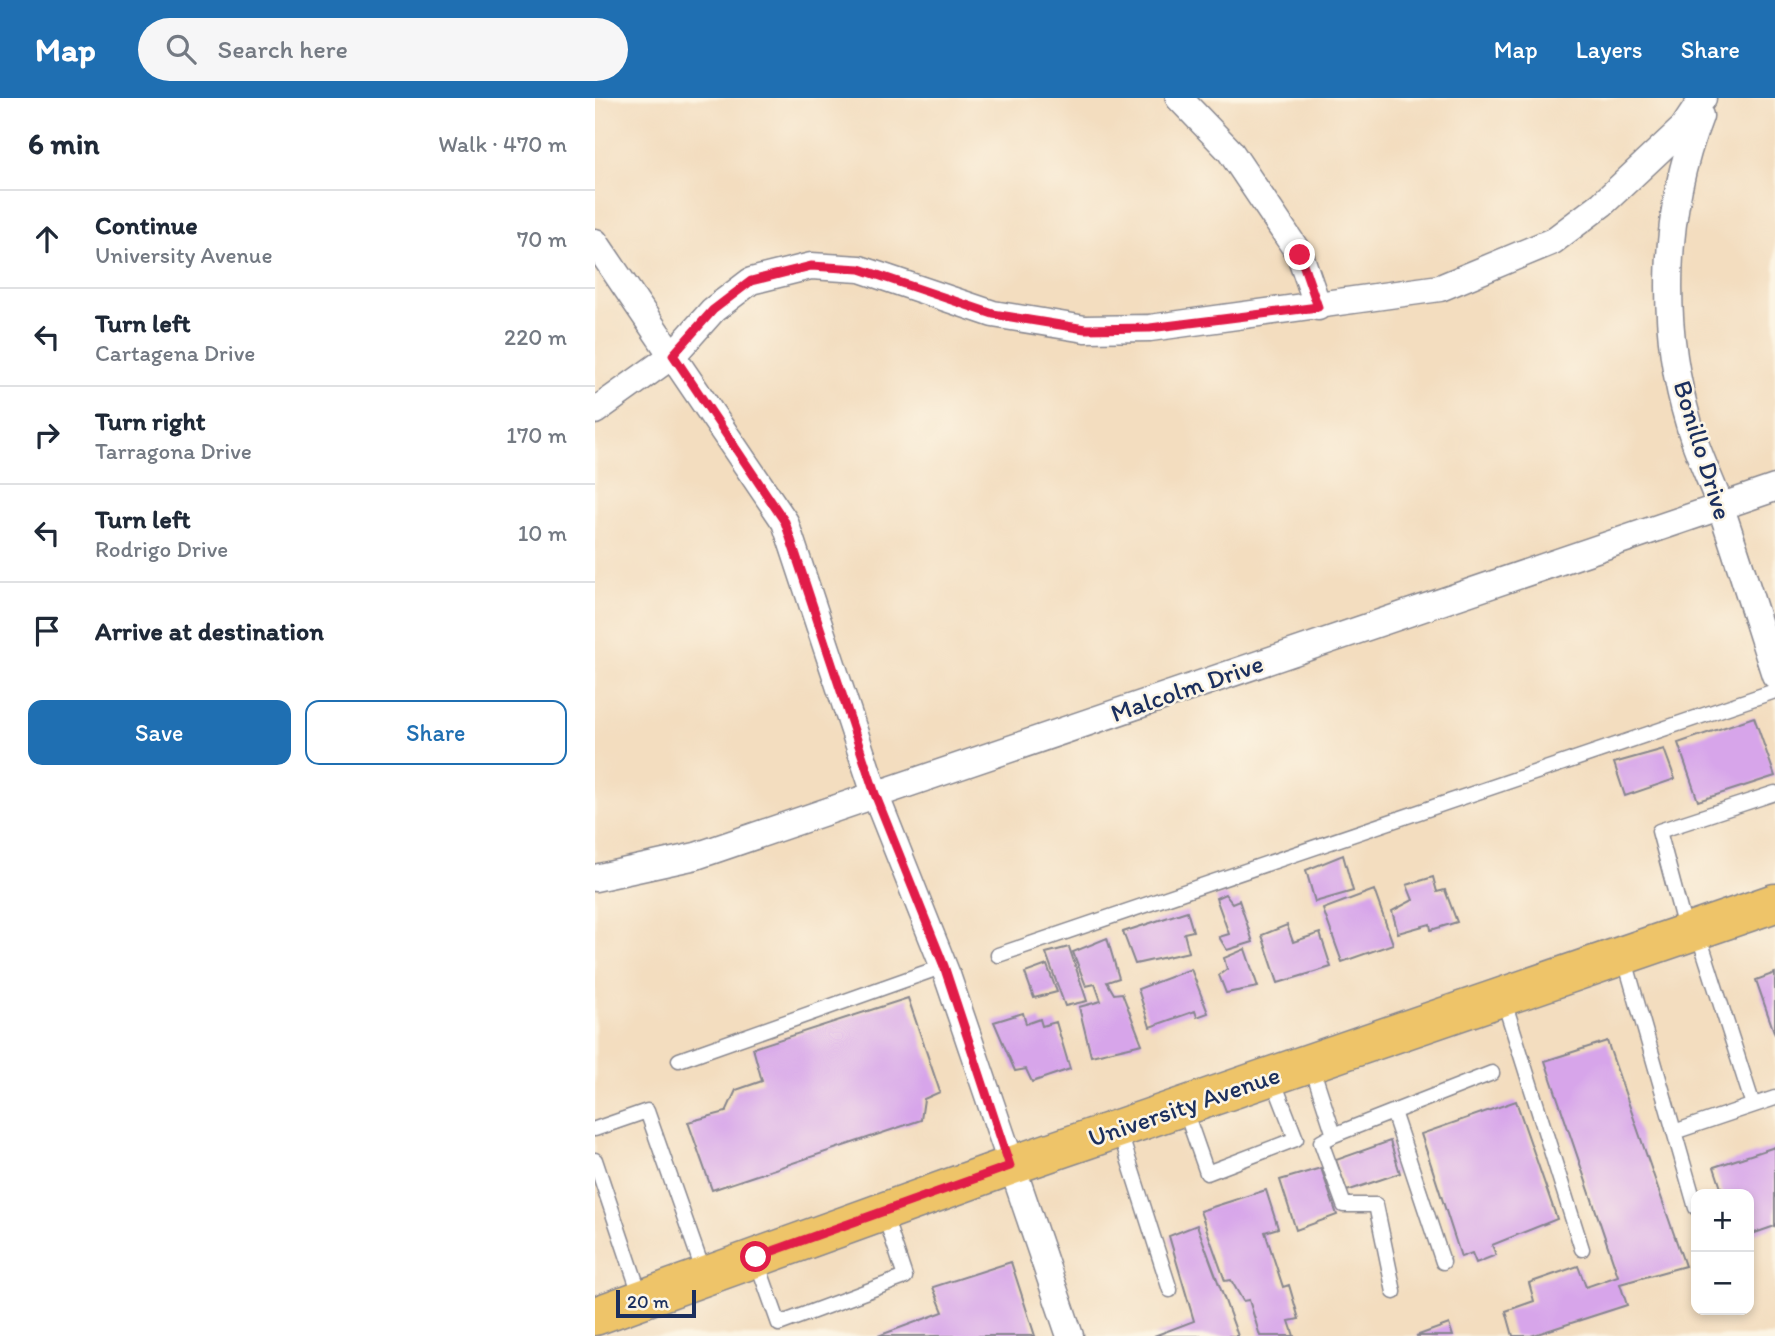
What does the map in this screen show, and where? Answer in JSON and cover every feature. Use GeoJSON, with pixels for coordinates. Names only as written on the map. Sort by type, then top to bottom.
{"type":"FeatureCollection","features":[{"type":"Feature","properties":{"kind":"main road","name":"University Avenue"},"geometry":{"type":"LineString","coordinates":[[595,1316],[1010,1166],[1775,904]]}},
{"type":"Feature","properties":{"kind":"street"},"geometry":{"type":"LineString","coordinates":[[1179,98],[1230,152],[1300,255],[1318,307]]}},
{"type":"Feature","properties":{"kind":"street"},"geometry":{"type":"LineString","coordinates":[[595,411],[673,355],[713,310],[751,281],[811,266],[860,269],[993,314],[1085,329],[1150,328],[1318,307],[1440,288],[1553,240],[1602,204],[1683,128],[1705,98]]}},
{"type":"Feature","properties":{"kind":"street","name":"Bonillo Drive"},"geometry":{"type":"LineString","coordinates":[[1705,98],[1688,146],[1671,230],[1671,340],[1688,423],[1720,507],[1775,675]]}},
{"type":"Feature","properties":{"kind":"street"},"geometry":{"type":"LineString","coordinates":[[595,242],[785,522],[875,794],[944,966],[1070,1336]]}},
{"type":"Feature","properties":{"kind":"street","name":"Malcolm Drive"},"geometry":{"type":"LineString","coordinates":[[595,877],[696,856],[1775,488]]}},
{"type":"Feature","properties":{"kind":"lane"},"geometry":{"type":"LineString","coordinates":[[998,955],[1775,691]]}},
{"type":"Feature","properties":{"kind":"lane"},"geometry":{"type":"LineString","coordinates":[[1753,1105],[1659,831],[1775,793]]}},
{"type":"Feature","properties":{"kind":"lane"},"geometry":{"type":"LineString","coordinates":[[1624,955],[1691,1191]]}},
{"type":"Feature","properties":{"kind":"lane"},"geometry":{"type":"LineString","coordinates":[[679,1060],[944,966]]}},
{"type":"Feature","properties":{"kind":"lane"},"geometry":{"type":"LineString","coordinates":[[1503,997],[1582,1249]]}},
{"type":"Feature","properties":{"kind":"lane"},"geometry":{"type":"LineString","coordinates":[[1310,1063],[1333,1135]]}},
{"type":"Feature","properties":{"kind":"lane"},"geometry":{"type":"LineString","coordinates":[[1394,1292],[1376,1205],[1344,1205],[1321,1142],[1492,1073]]}},
{"type":"Feature","properties":{"kind":"lane"},"geometry":{"type":"LineString","coordinates":[[1183,1106],[1207,1173],[1296,1139],[1271,1076]]}},
{"type":"Feature","properties":{"kind":"lane"},"geometry":{"type":"LineString","coordinates":[[1674,1132],[1775,1098]]}},
{"type":"Feature","properties":{"kind":"lane"},"geometry":{"type":"LineString","coordinates":[[595,1129],[647,1111],[705,1276]]}},
{"type":"Feature","properties":{"kind":"lane"},"geometry":{"type":"LineString","coordinates":[[1392,1112],[1443,1262]]}},
{"type":"Feature","properties":{"kind":"lane"},"geometry":{"type":"LineString","coordinates":[[1119,1129],[1170,1290]]}},
{"type":"Feature","properties":{"kind":"lane"},"geometry":{"type":"LineString","coordinates":[[595,1160],[641,1299]]}},
{"type":"Feature","properties":{"kind":"lane"},"geometry":{"type":"LineString","coordinates":[[756,1257],[779,1324],[905,1277],[883,1211]]}},
{"type":"Feature","properties":{"kind":"building"},"geometry":{"type":"Polygon","coordinates":[[[1754,717],[1775,776],[1698,801],[1678,743],[1754,717]]]}},
{"type":"Feature","properties":{"kind":"building"},"geometry":{"type":"Polygon","coordinates":[[[1664,749],[1675,779],[1625,796],[1614,763],[1664,749]]]}},
{"type":"Feature","properties":{"kind":"building"},"geometry":{"type":"Polygon","coordinates":[[[1343,855],[1353,891],[1315,902],[1306,870],[1343,855]]]}},
{"type":"Feature","properties":{"kind":"building"},"geometry":{"type":"Polygon","coordinates":[[[1433,877],[1437,892],[1445,890],[1457,922],[1431,930],[1430,924],[1398,933],[1392,911],[1413,900],[1407,885],[1433,877]]]}},
{"type":"Feature","properties":{"kind":"building"},"geometry":{"type":"Polygon","coordinates":[[[1374,890],[1393,944],[1342,962],[1323,909],[1374,890]]]}},
{"type":"Feature","properties":{"kind":"building"},"geometry":{"type":"Polygon","coordinates":[[[1225,894],[1232,903],[1239,900],[1253,942],[1227,950],[1219,937],[1229,934],[1216,898],[1225,894]]]}},
{"type":"Feature","properties":{"kind":"building"},"geometry":{"type":"Polygon","coordinates":[[[1187,911],[1193,931],[1184,933],[1189,952],[1135,964],[1123,932],[1187,911]]]}},
{"type":"Feature","properties":{"kind":"building"},"geometry":{"type":"Polygon","coordinates":[[[1287,925],[1293,942],[1320,933],[1331,967],[1278,983],[1262,935],[1287,925]]]}},
{"type":"Feature","properties":{"kind":"building"},"geometry":{"type":"Polygon","coordinates":[[[1107,938],[1119,978],[1107,982],[1114,994],[1122,993],[1142,1044],[1091,1056],[1079,1007],[1101,1001],[1095,984],[1086,986],[1073,952],[1107,938]]]}},
{"type":"Feature","properties":{"kind":"building"},"geometry":{"type":"Polygon","coordinates":[[[1069,947],[1087,1001],[1065,1006],[1046,953],[1069,947]]]}},
{"type":"Feature","properties":{"kind":"building"},"geometry":{"type":"Polygon","coordinates":[[[1245,949],[1258,987],[1226,993],[1219,975],[1227,969],[1224,958],[1245,949]]]}},
{"type":"Feature","properties":{"kind":"building"},"geometry":{"type":"Polygon","coordinates":[[[1047,965],[1057,992],[1034,998],[1025,973],[1047,965]]]}},
{"type":"Feature","properties":{"kind":"building"},"geometry":{"type":"Polygon","coordinates":[[[1191,969],[1208,1013],[1197,1017],[1195,1011],[1150,1027],[1138,989],[1191,969]]]}},
{"type":"Feature","properties":{"kind":"building"},"geometry":{"type":"Polygon","coordinates":[[[1775,973],[1775,1035],[1756,980],[1775,973]]]}},
{"type":"Feature","properties":{"kind":"building"},"geometry":{"type":"Polygon","coordinates":[[[908,998],[940,1092],[924,1099],[921,1120],[712,1190],[688,1122],[726,1112],[736,1090],[762,1081],[753,1048],[908,998]]]}},
{"type":"Feature","properties":{"kind":"building"},"geometry":{"type":"Polygon","coordinates":[[[1023,1013],[1026,1024],[1040,1019],[1042,1026],[1056,1022],[1070,1069],[1032,1082],[1026,1069],[1015,1071],[994,1022],[1023,1013]]]}},
{"type":"Feature","properties":{"kind":"building"},"geometry":{"type":"Polygon","coordinates":[[[1607,1041],[1685,1266],[1620,1284],[1627,1305],[1531,1336],[1513,1336],[1506,1311],[1534,1301],[1529,1283],[1578,1266],[1586,1287],[1618,1276],[1545,1061],[1607,1041]]]}},
{"type":"Feature","properties":{"kind":"building"},"geometry":{"type":"Polygon","coordinates":[[[1516,1101],[1557,1219],[1492,1245],[1496,1255],[1476,1263],[1472,1253],[1461,1257],[1421,1134],[1516,1101]]]}},
{"type":"Feature","properties":{"kind":"building"},"geometry":{"type":"Polygon","coordinates":[[[1390,1141],[1400,1173],[1347,1191],[1336,1160],[1390,1141]]]}},
{"type":"Feature","properties":{"kind":"building"},"geometry":{"type":"Polygon","coordinates":[[[1775,1147],[1775,1226],[1754,1233],[1754,1189],[1721,1189],[1714,1167],[1775,1147]]]}},
{"type":"Feature","properties":{"kind":"building"},"geometry":{"type":"Polygon","coordinates":[[[1321,1168],[1337,1215],[1296,1230],[1280,1180],[1321,1168]]]}},
{"type":"Feature","properties":{"kind":"building"},"geometry":{"type":"Polygon","coordinates":[[[1266,1190],[1278,1228],[1265,1232],[1283,1287],[1289,1285],[1299,1319],[1289,1321],[1294,1336],[1260,1336],[1249,1300],[1243,1301],[1231,1280],[1225,1281],[1200,1211],[1266,1190]]]}},
{"type":"Feature","properties":{"kind":"building"},"geometry":{"type":"Polygon","coordinates":[[[1197,1225],[1238,1336],[1154,1336],[1194,1321],[1169,1236],[1197,1225]]]}},
{"type":"Feature","properties":{"kind":"building"},"geometry":{"type":"Polygon","coordinates":[[[1011,1262],[1035,1336],[878,1336],[943,1312],[933,1287],[1011,1262]]]}},
{"type":"Feature","properties":{"kind":"building"},"geometry":{"type":"Polygon","coordinates":[[[1449,1324],[1453,1336],[1416,1336],[1449,1324]]]}},
{"type":"Feature","properties":{"kind":"route"},"geometry":{"type":"LineString","coordinates":[[756,1257],[1010,1166],[944,966],[875,794],[785,522],[673,355],[713,310],[751,281],[811,266],[860,269],[993,314],[1085,329],[1150,328],[1318,307],[1300,255]]}}]}
